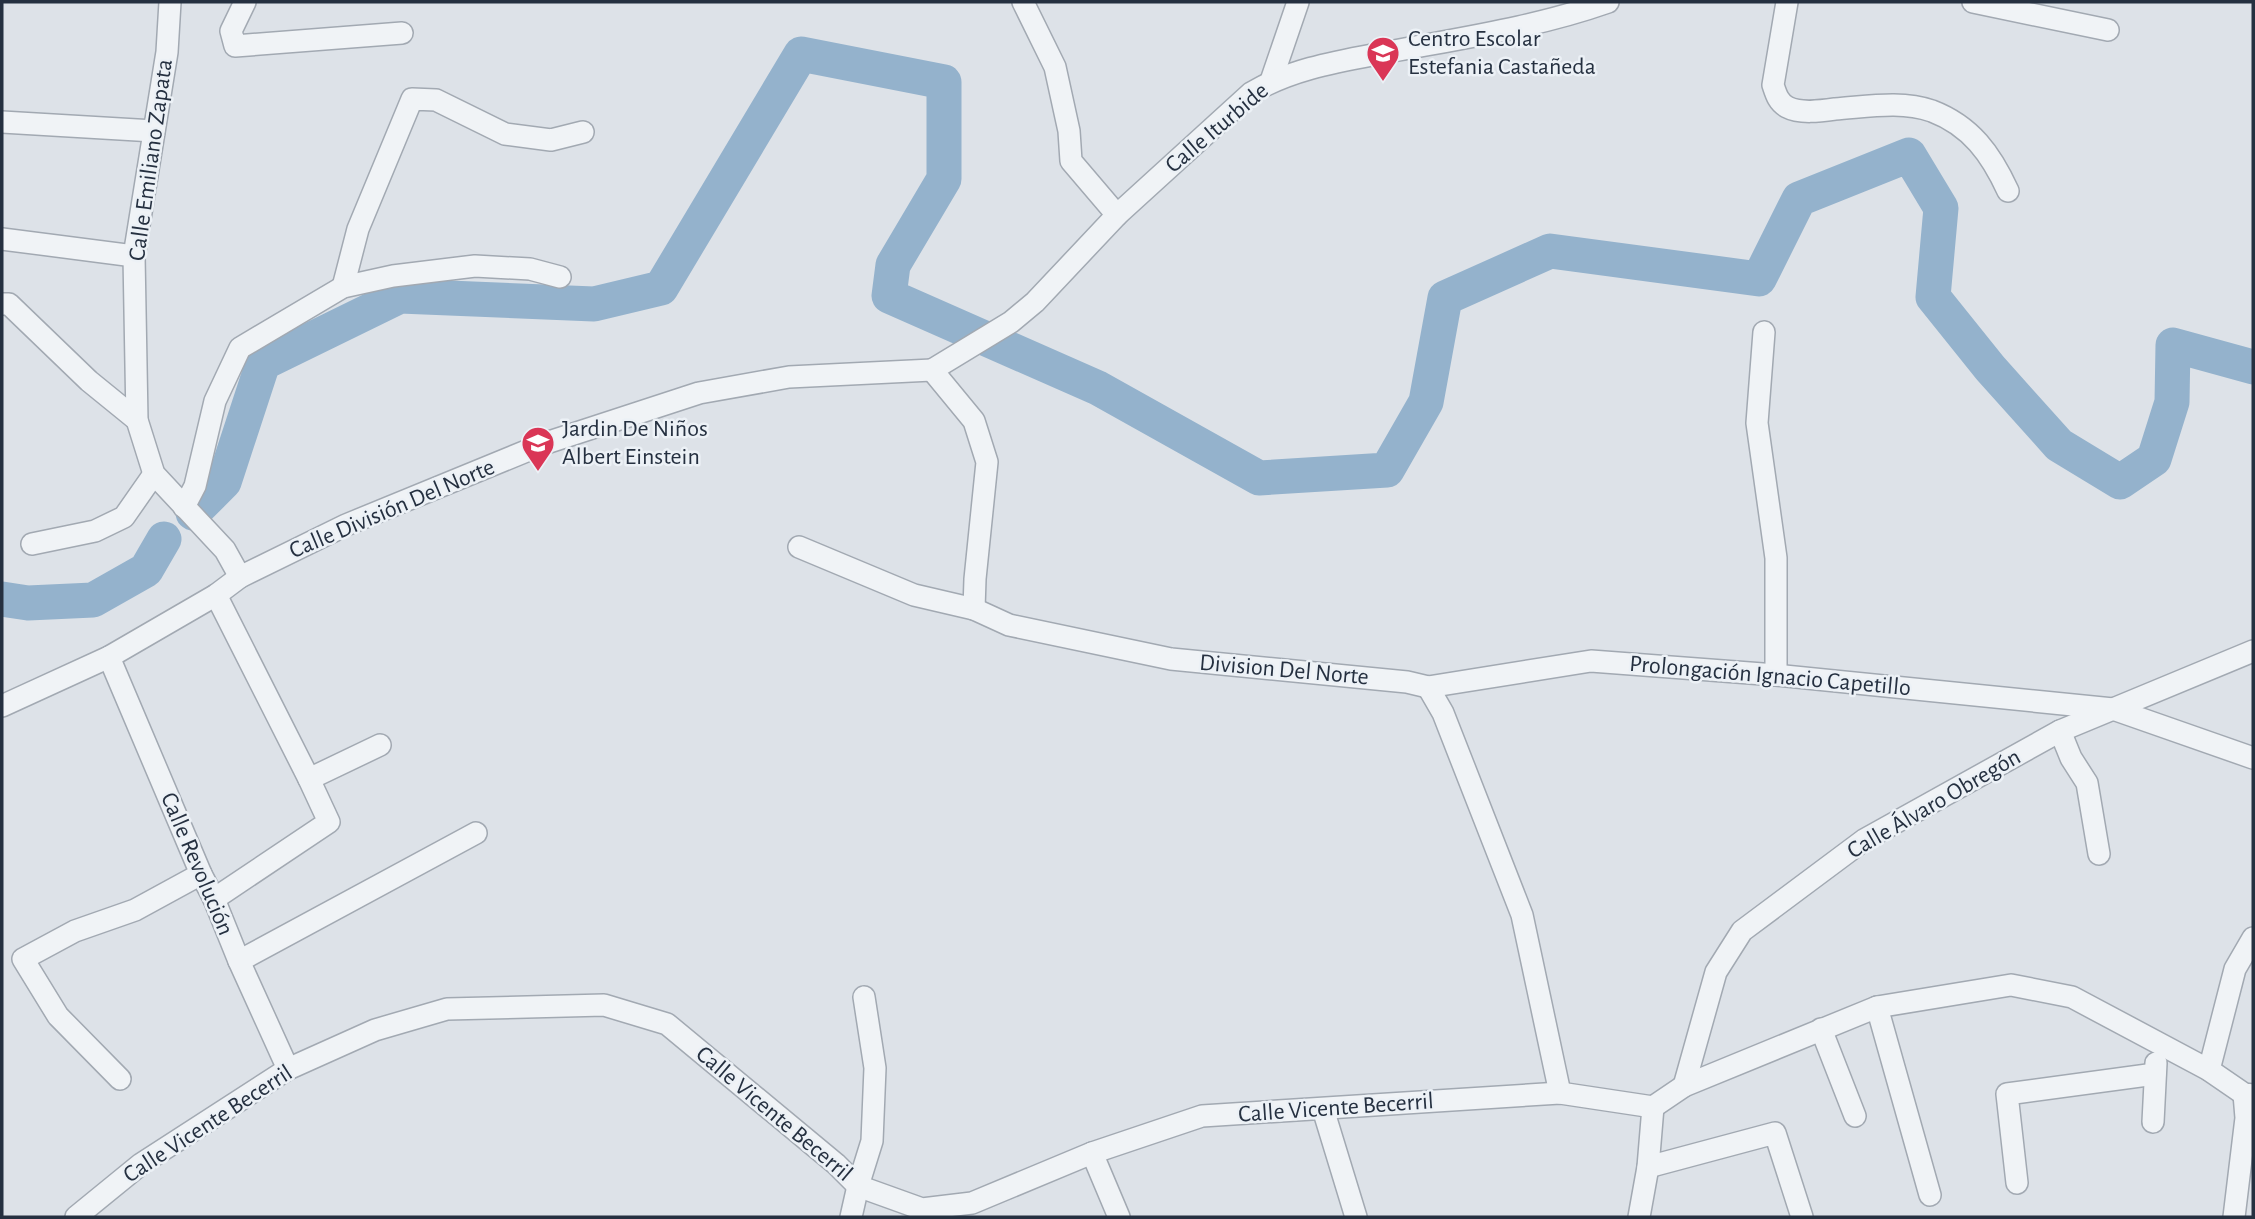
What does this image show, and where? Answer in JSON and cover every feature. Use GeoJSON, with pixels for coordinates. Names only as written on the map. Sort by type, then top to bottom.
{"type":"FeatureCollection","features":[{"type":"Feature","properties":{"kind":"street","name":"Calle Emiliano Zapata"},"geometry":{"type":"LineString","coordinates":[[170,2],[167,52],[134,256],[137,420],[154,474],[225,550],[240,577]]}},
{"type":"Feature","properties":{"kind":"street"},"geometry":{"type":"LineString","coordinates":[[245,2],[232,31],[235,46],[402,33]]}},
{"type":"Feature","properties":{"kind":"street"},"geometry":{"type":"LineString","coordinates":[[1023,2],[1055,67],[1069,131],[1071,161],[1117,215]]}},
{"type":"Feature","properties":{"kind":"street"},"geometry":{"type":"LineString","coordinates":[[1271,81],[1298,2]]}},
{"type":"Feature","properties":{"kind":"street","name":"Calle Iturbide"},"geometry":{"type":"LineString","coordinates":[[938,366],[1011,323],[1035,302],[1117,215],[1251,93],[1271,81],[1318,66],[1560,10],[1608,2]]}},
{"type":"Feature","properties":{"kind":"street"},"geometry":{"type":"LineString","coordinates":[[1787,2],[1773,85],[1777,98],[1787,107],[1817,111],[1904,106],[1931,111],[1955,123],[1979,142],[1994,162],[2008,191]]}},
{"type":"Feature","properties":{"kind":"street"},"geometry":{"type":"LineString","coordinates":[[1973,2],[2108,30]]}},
{"type":"Feature","properties":{"kind":"street"},"geometry":{"type":"LineString","coordinates":[[343,287],[358,229],[412,99],[436,100],[505,134],[551,140],[583,132]]}},
{"type":"Feature","properties":{"kind":"street"},"geometry":{"type":"LineString","coordinates":[[2,122],[154,131]]}},
{"type":"Feature","properties":{"kind":"street"},"geometry":{"type":"LineString","coordinates":[[2,240],[134,256]]}},
{"type":"Feature","properties":{"kind":"street"},"geometry":{"type":"LineString","coordinates":[[184,507],[195,486],[215,401],[240,348],[343,287],[393,276],[475,266],[530,269],[560,277]]}},
{"type":"Feature","properties":{"kind":"street"},"geometry":{"type":"LineString","coordinates":[[2,304],[9,304],[89,381],[137,420]]}},
{"type":"Feature","properties":{"kind":"street"},"geometry":{"type":"LineString","coordinates":[[1764,332],[1757,423],[1776,558],[1776,675]]}},
{"type":"Feature","properties":{"kind":"street"},"geometry":{"type":"LineString","coordinates":[[938,366],[974,421],[987,462],[974,609]]}},
{"type":"Feature","properties":{"kind":"street","name":"Calle División Del Norte"},"geometry":{"type":"LineString","coordinates":[[2,706],[110,657],[216,595],[240,577],[346,525],[546,443],[699,393],[789,377],[938,366]]}},
{"type":"Feature","properties":{"kind":"street"},"geometry":{"type":"LineString","coordinates":[[32,544],[94,531],[124,517],[154,474]]}},
{"type":"Feature","properties":{"kind":"street","name":"Division Del Norte"},"geometry":{"type":"LineString","coordinates":[[799,547],[914,594],[974,609],[1009,625],[1171,659],[1407,682],[1427,687]]}},
{"type":"Feature","properties":{"kind":"street"},"geometry":{"type":"LineString","coordinates":[[214,899],[329,822],[216,595]]}},
{"type":"Feature","properties":{"kind":"street","name":"Calle Álvaro Obregón"},"geometry":{"type":"LineString","coordinates":[[1684,1086],[1716,972],[1742,931],[1864,840],[2060,731],[2253,651]]}},
{"type":"Feature","properties":{"kind":"street","name":"Calle Revolución"},"geometry":{"type":"LineString","coordinates":[[110,657],[201,874],[288,1069]]}},
{"type":"Feature","properties":{"kind":"street","name":"Prolongación Ignacio Capetillo"},"geometry":{"type":"LineString","coordinates":[[1427,687],[1591,661],[1776,675],[2113,709]]}},
{"type":"Feature","properties":{"kind":"street"},"geometry":{"type":"LineString","coordinates":[[1427,687],[1443,713],[1522,915],[1560,1093],[1653,1107],[1684,1086],[1877,1007],[2011,985],[2072,997],[2249,1094],[2234,1217]]}},
{"type":"Feature","properties":{"kind":"street"},"geometry":{"type":"LineString","coordinates":[[2113,709],[2253,758]]}},
{"type":"Feature","properties":{"kind":"street"},"geometry":{"type":"LineString","coordinates":[[2060,731],[2071,758],[2087,783],[2099,854]]}},
{"type":"Feature","properties":{"kind":"street"},"geometry":{"type":"LineString","coordinates":[[309,779],[380,745]]}},
{"type":"Feature","properties":{"kind":"street"},"geometry":{"type":"LineString","coordinates":[[239,961],[476,833]]}},
{"type":"Feature","properties":{"kind":"street"},"geometry":{"type":"LineString","coordinates":[[120,1079],[58,1016],[23,959],[75,932],[135,910],[201,874]]}},
{"type":"Feature","properties":{"kind":"street"},"geometry":{"type":"LineString","coordinates":[[2209,1070],[2235,969],[2253,938]]}},
{"type":"Feature","properties":{"kind":"street"},"geometry":{"type":"LineString","coordinates":[[851,1217],[872,1141],[876,1068],[864,997]]}},
{"type":"Feature","properties":{"kind":"street","name":"Calle Vicente Becerril"},"geometry":{"type":"LineString","coordinates":[[76,1217],[141,1164],[288,1069],[375,1030],[447,1009],[604,1005],[667,1024],[836,1164],[858,1186],[922,1209],[975,1210],[1092,1153],[1202,1115],[1560,1093]]}},
{"type":"Feature","properties":{"kind":"street"},"geometry":{"type":"LineString","coordinates":[[1877,1007],[1930,1195]]}},
{"type":"Feature","properties":{"kind":"street"},"geometry":{"type":"LineString","coordinates":[[1821,1030],[1855,1116]]}},
{"type":"Feature","properties":{"kind":"street"},"geometry":{"type":"LineString","coordinates":[[2152,1122],[2159,1043]]}},
{"type":"Feature","properties":{"kind":"street"},"geometry":{"type":"LineString","coordinates":[[2017,1183],[2007,1094],[2155,1074]]}},
{"type":"Feature","properties":{"kind":"street"},"geometry":{"type":"LineString","coordinates":[[1639,1217],[1648,1167],[1653,1107]]}},
{"type":"Feature","properties":{"kind":"street"},"geometry":{"type":"LineString","coordinates":[[1323,1109],[1356,1217]]}},
{"type":"Feature","properties":{"kind":"street"},"geometry":{"type":"LineString","coordinates":[[1648,1167],[1775,1133],[1802,1217]]}},
{"type":"Feature","properties":{"kind":"street"},"geometry":{"type":"LineString","coordinates":[[1092,1153],[1119,1217]]}},
{"type":"Feature","properties":{"kind":"waterway"},"geometry":{"type":"LineString","coordinates":[[193,513],[224,482],[263,363],[400,296],[594,304],[661,288],[801,54],[944,82],[944,179],[893,265],[889,296],[1098,388],[1259,478],[1387,470],[1426,402],[1445,298],[1550,251],[1759,279],[1799,199],[1909,155],[1941,208],[1933,297],[1990,368],[2059,445],[2120,482],[2154,459],[2172,402],[2173,345],[2253,367]]}},
{"type":"Feature","properties":{"kind":"waterway"},"geometry":{"type":"LineString","coordinates":[[2,599],[28,603],[93,600],[146,570],[164,539]]}},
{"type":"Feature","properties":{"kind":"place","name":"Centro Escolar Estefania Castañeda"},"geometry":{"type":"Point","coordinates":[1383,83]}},
{"type":"Feature","properties":{"kind":"place","name":"Jardin De Niños Albert Einstein"},"geometry":{"type":"Point","coordinates":[538,473]}}]}
